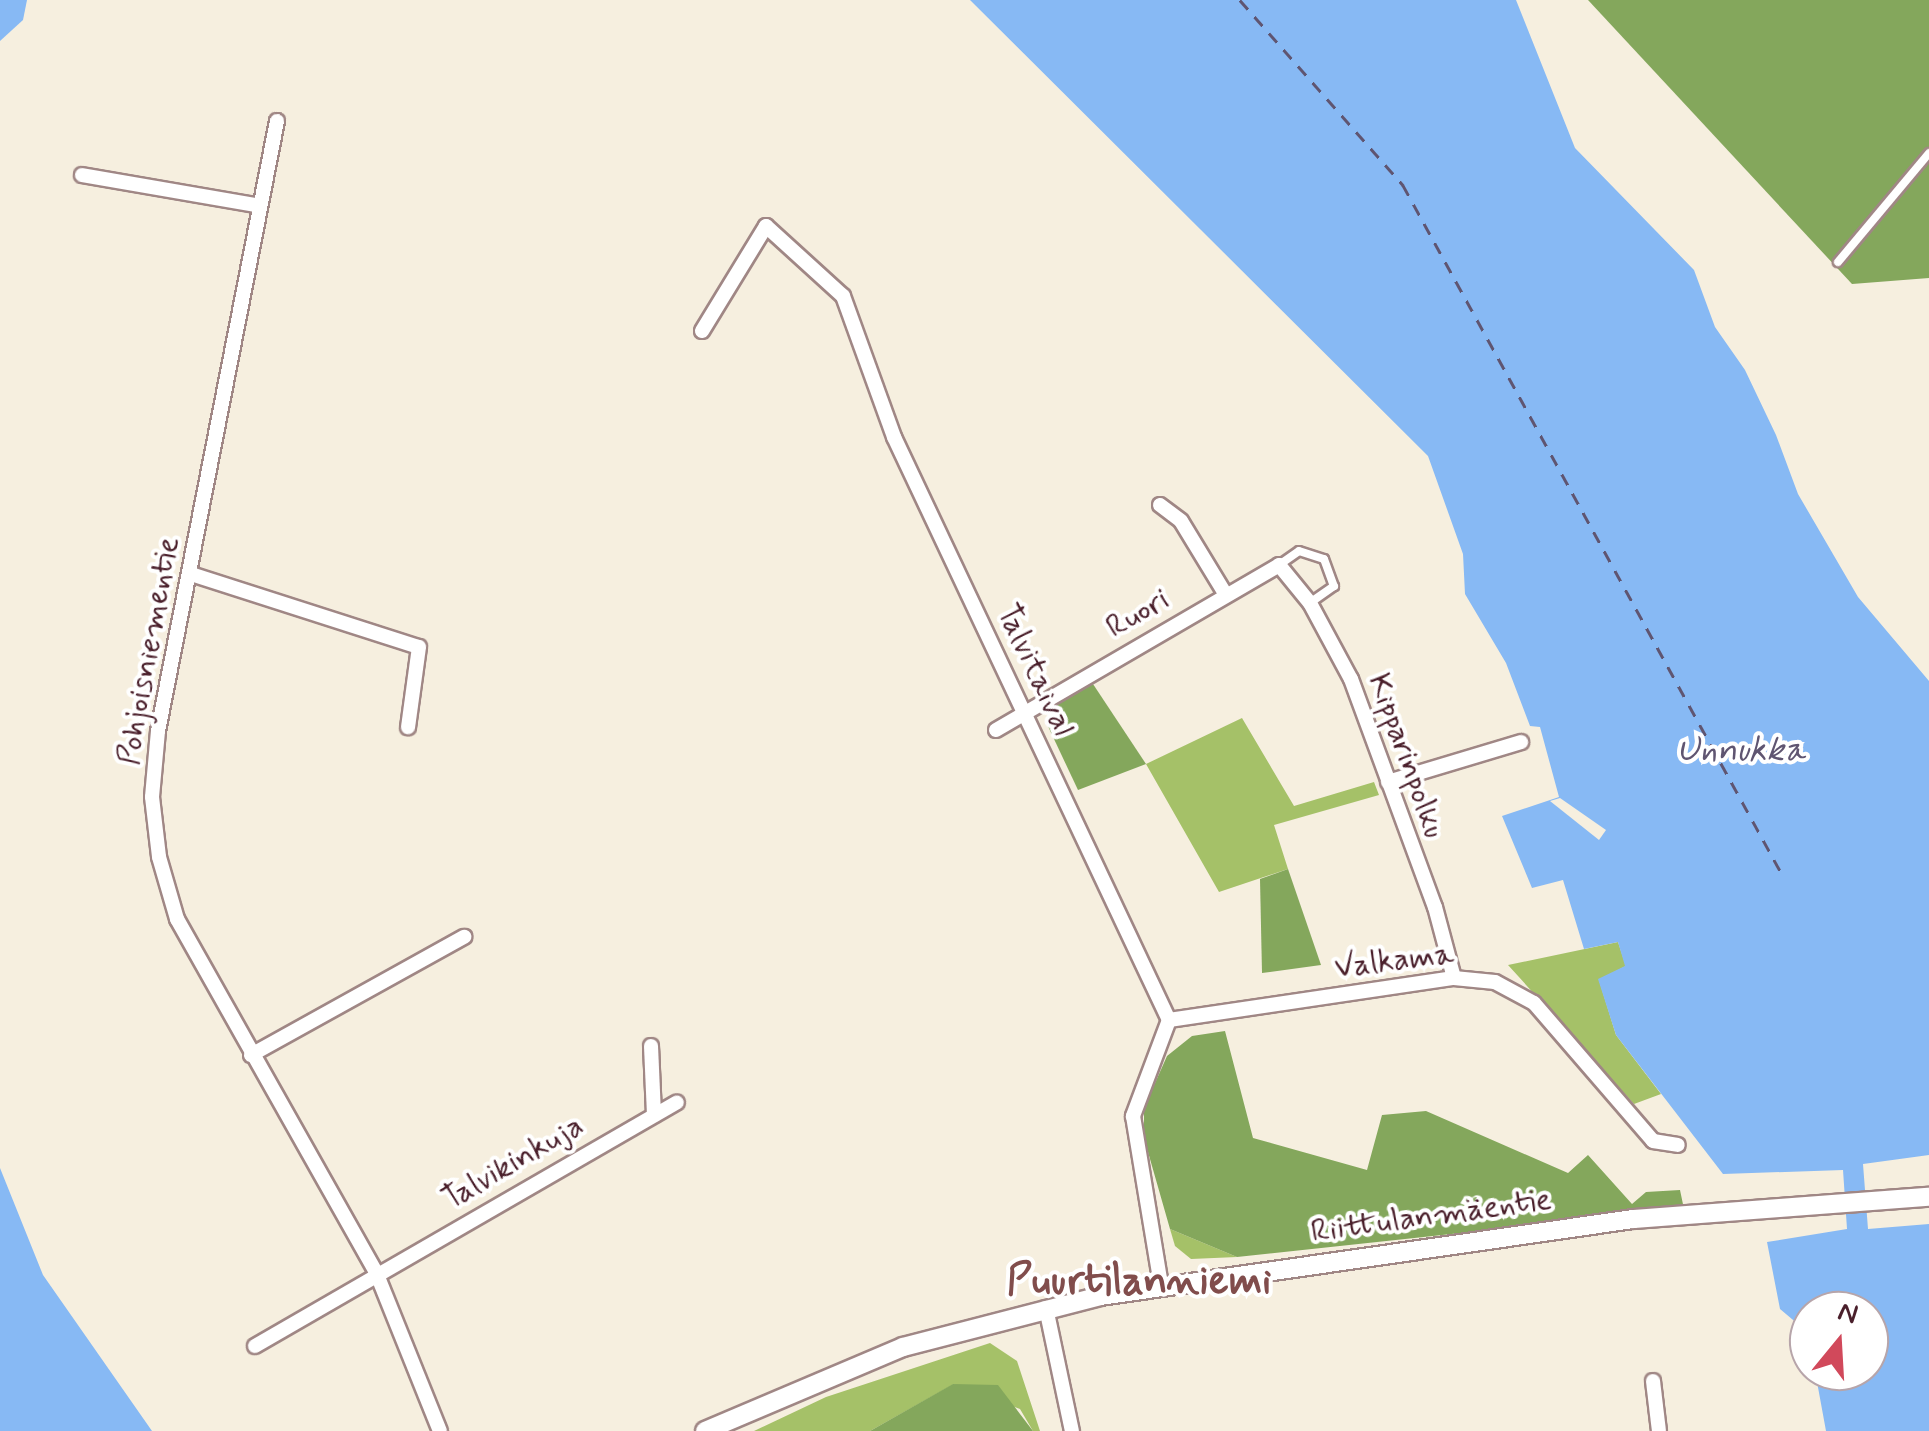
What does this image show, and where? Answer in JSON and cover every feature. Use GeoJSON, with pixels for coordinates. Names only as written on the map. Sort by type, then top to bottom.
{"type":"FeatureCollection","features":[{"type":"Feature","properties":{"kind":"street","name":"Pohjoisniementie"},"geometry":{"type":"LineString","coordinates":[[277,120],[256,206],[158,731],[152,797],[159,857],[177,918],[376,1272],[440,1431]]}},
{"type":"Feature","properties":{"kind":"street"},"geometry":{"type":"LineString","coordinates":[[82,176],[256,206]]}},
{"type":"Feature","properties":{"kind":"street","name":"Talvitaival"},"geometry":{"type":"LineString","coordinates":[[702,331],[766,226],[843,296],[894,438],[1169,1020]]}},
{"type":"Feature","properties":{"kind":"street"},"geometry":{"type":"LineString","coordinates":[[1160,505],[1181,521],[1226,594]]}},
{"type":"Feature","properties":{"kind":"street","name":"Ruori"},"geometry":{"type":"LineString","coordinates":[[996,730],[1280,564]]}},
{"type":"Feature","properties":{"kind":"street","name":"Kipparinpolku"},"geometry":{"type":"LineString","coordinates":[[1280,564],[1310,603],[1351,679],[1454,978]]}},
{"type":"Feature","properties":{"kind":"street"},"geometry":{"type":"LineString","coordinates":[[190,574],[419,646],[408,727]]}},
{"type":"Feature","properties":{"kind":"street"},"geometry":{"type":"LineString","coordinates":[[1388,782],[1521,742]]}},
{"type":"Feature","properties":{"kind":"street"},"geometry":{"type":"LineString","coordinates":[[252,1055],[464,937]]}},
{"type":"Feature","properties":{"kind":"street","name":"Valkama"},"geometry":{"type":"LineString","coordinates":[[1169,1020],[1454,978],[1495,982],[1534,1003],[1653,1140],[1678,1144]]}},
{"type":"Feature","properties":{"kind":"street"},"geometry":{"type":"LineString","coordinates":[[1161,1286],[1133,1116],[1169,1020]]}},
{"type":"Feature","properties":{"kind":"street"},"geometry":{"type":"LineString","coordinates":[[651,1046],[654,1115]]}},
{"type":"Feature","properties":{"kind":"street","name":"Talvikinkuja"},"geometry":{"type":"LineString","coordinates":[[254,1346],[376,1272],[677,1102]]}},
{"type":"Feature","properties":{"kind":"street","name":"Riittulanmäentie"},"geometry":{"type":"LineString","coordinates":[[706,1431],[903,1346],[1046,1308],[1161,1286],[1614,1222],[1929,1197]]}},
{"type":"Feature","properties":{"kind":"street"},"geometry":{"type":"LineString","coordinates":[[1046,1308],[1072,1431]]}},
{"type":"Feature","properties":{"kind":"street"},"geometry":{"type":"LineString","coordinates":[[1653,1381],[1659,1431]]}},
{"type":"Feature","properties":{"kind":"lane"},"geometry":{"type":"LineString","coordinates":[[1838,262],[1929,154]]}},
{"type":"Feature","properties":{"kind":"lane"},"geometry":{"type":"LineString","coordinates":[[1280,564],[1299,551],[1324,559],[1334,586],[1310,603]]}},
{"type":"Feature","properties":{"kind":"green space"},"geometry":{"type":"Polygon","coordinates":[[[1588,0],[1929,0],[1929,278],[1852,284],[1588,0]]]}},
{"type":"Feature","properties":{"kind":"green space"},"geometry":{"type":"Polygon","coordinates":[[[1091,681],[1146,764],[1078,790],[1046,722],[1052,708],[1091,681]]]}},
{"type":"Feature","properties":{"kind":"green space"},"geometry":{"type":"Polygon","coordinates":[[[1242,718],[1294,806],[1374,782],[1379,795],[1274,825],[1288,869],[1219,892],[1146,764],[1242,718]]]}},
{"type":"Feature","properties":{"kind":"green space"},"geometry":{"type":"Polygon","coordinates":[[[1288,869],[1321,965],[1262,973],[1260,879],[1288,869]]]}},
{"type":"Feature","properties":{"kind":"green space"},"geometry":{"type":"Polygon","coordinates":[[[1618,942],[1626,966],[1599,980],[1616,1035],[1661,1094],[1634,1104],[1508,965],[1618,942]]]}},
{"type":"Feature","properties":{"kind":"green space"},"geometry":{"type":"Polygon","coordinates":[[[1225,1031],[1253,1138],[1367,1170],[1382,1115],[1426,1111],[1568,1173],[1588,1155],[1632,1204],[1646,1192],[1680,1190],[1684,1209],[1237,1257],[1170,1229],[1144,1138],[1144,1108],[1167,1056],[1192,1036],[1225,1031]]]}},
{"type":"Feature","properties":{"kind":"green space"},"geometry":{"type":"Polygon","coordinates":[[[1170,1229],[1237,1257],[1191,1259],[1175,1246],[1170,1229]]]}},
{"type":"Feature","properties":{"kind":"green space"},"geometry":{"type":"Polygon","coordinates":[[[990,1343],[1017,1361],[1040,1431],[1033,1431],[1020,1409],[954,1384],[870,1431],[754,1431],[826,1397],[990,1343]]]}},
{"type":"Feature","properties":{"kind":"green space"},"geometry":{"type":"Polygon","coordinates":[[[953,1384],[998,1385],[1033,1431],[870,1431],[953,1384]]]}},
{"type":"Feature","properties":{"kind":"water"},"geometry":{"type":"Polygon","coordinates":[[[0,0],[27,0],[23,20],[0,41],[0,0]]]}},
{"type":"Feature","properties":{"kind":"water","name":"Unnukka"},"geometry":{"type":"Polygon","coordinates":[[[970,0],[1516,0],[1575,148],[1694,270],[1715,327],[1745,370],[1798,494],[1858,597],[1929,681],[1929,1155],[1863,1164],[1868,1229],[1929,1224],[1929,1431],[1826,1431],[1819,1391],[1889,1391],[1889,1291],[1789,1291],[1789,1317],[1780,1309],[1767,1242],[1847,1229],[1843,1170],[1723,1174],[1616,1035],[1598,979],[1625,966],[1618,942],[1584,949],[1563,880],[1532,888],[1502,816],[1559,797],[1540,727],[1530,726],[1506,663],[1465,594],[1463,554],[1428,456],[970,0]]]}},
{"type":"Feature","properties":{"kind":"water"},"geometry":{"type":"Polygon","coordinates":[[[0,1168],[43,1275],[152,1431],[0,1431],[0,1168]]]}},
{"type":"Feature","properties":{"kind":"pier"},"geometry":{"type":"Polygon","coordinates":[[[1560,798],[1606,830],[1599,840],[1550,801],[1560,798]]]}},
{"type":"Feature","properties":{"kind":"ferry route"},"geometry":{"type":"LineString","coordinates":[[1240,0],[1403,185],[1783,876]]}},
{"type":"Feature","properties":{"kind":"district","name":"Puurtilanniemi"},"geometry":{"type":"Point","coordinates":[1139,1282]}}]}
